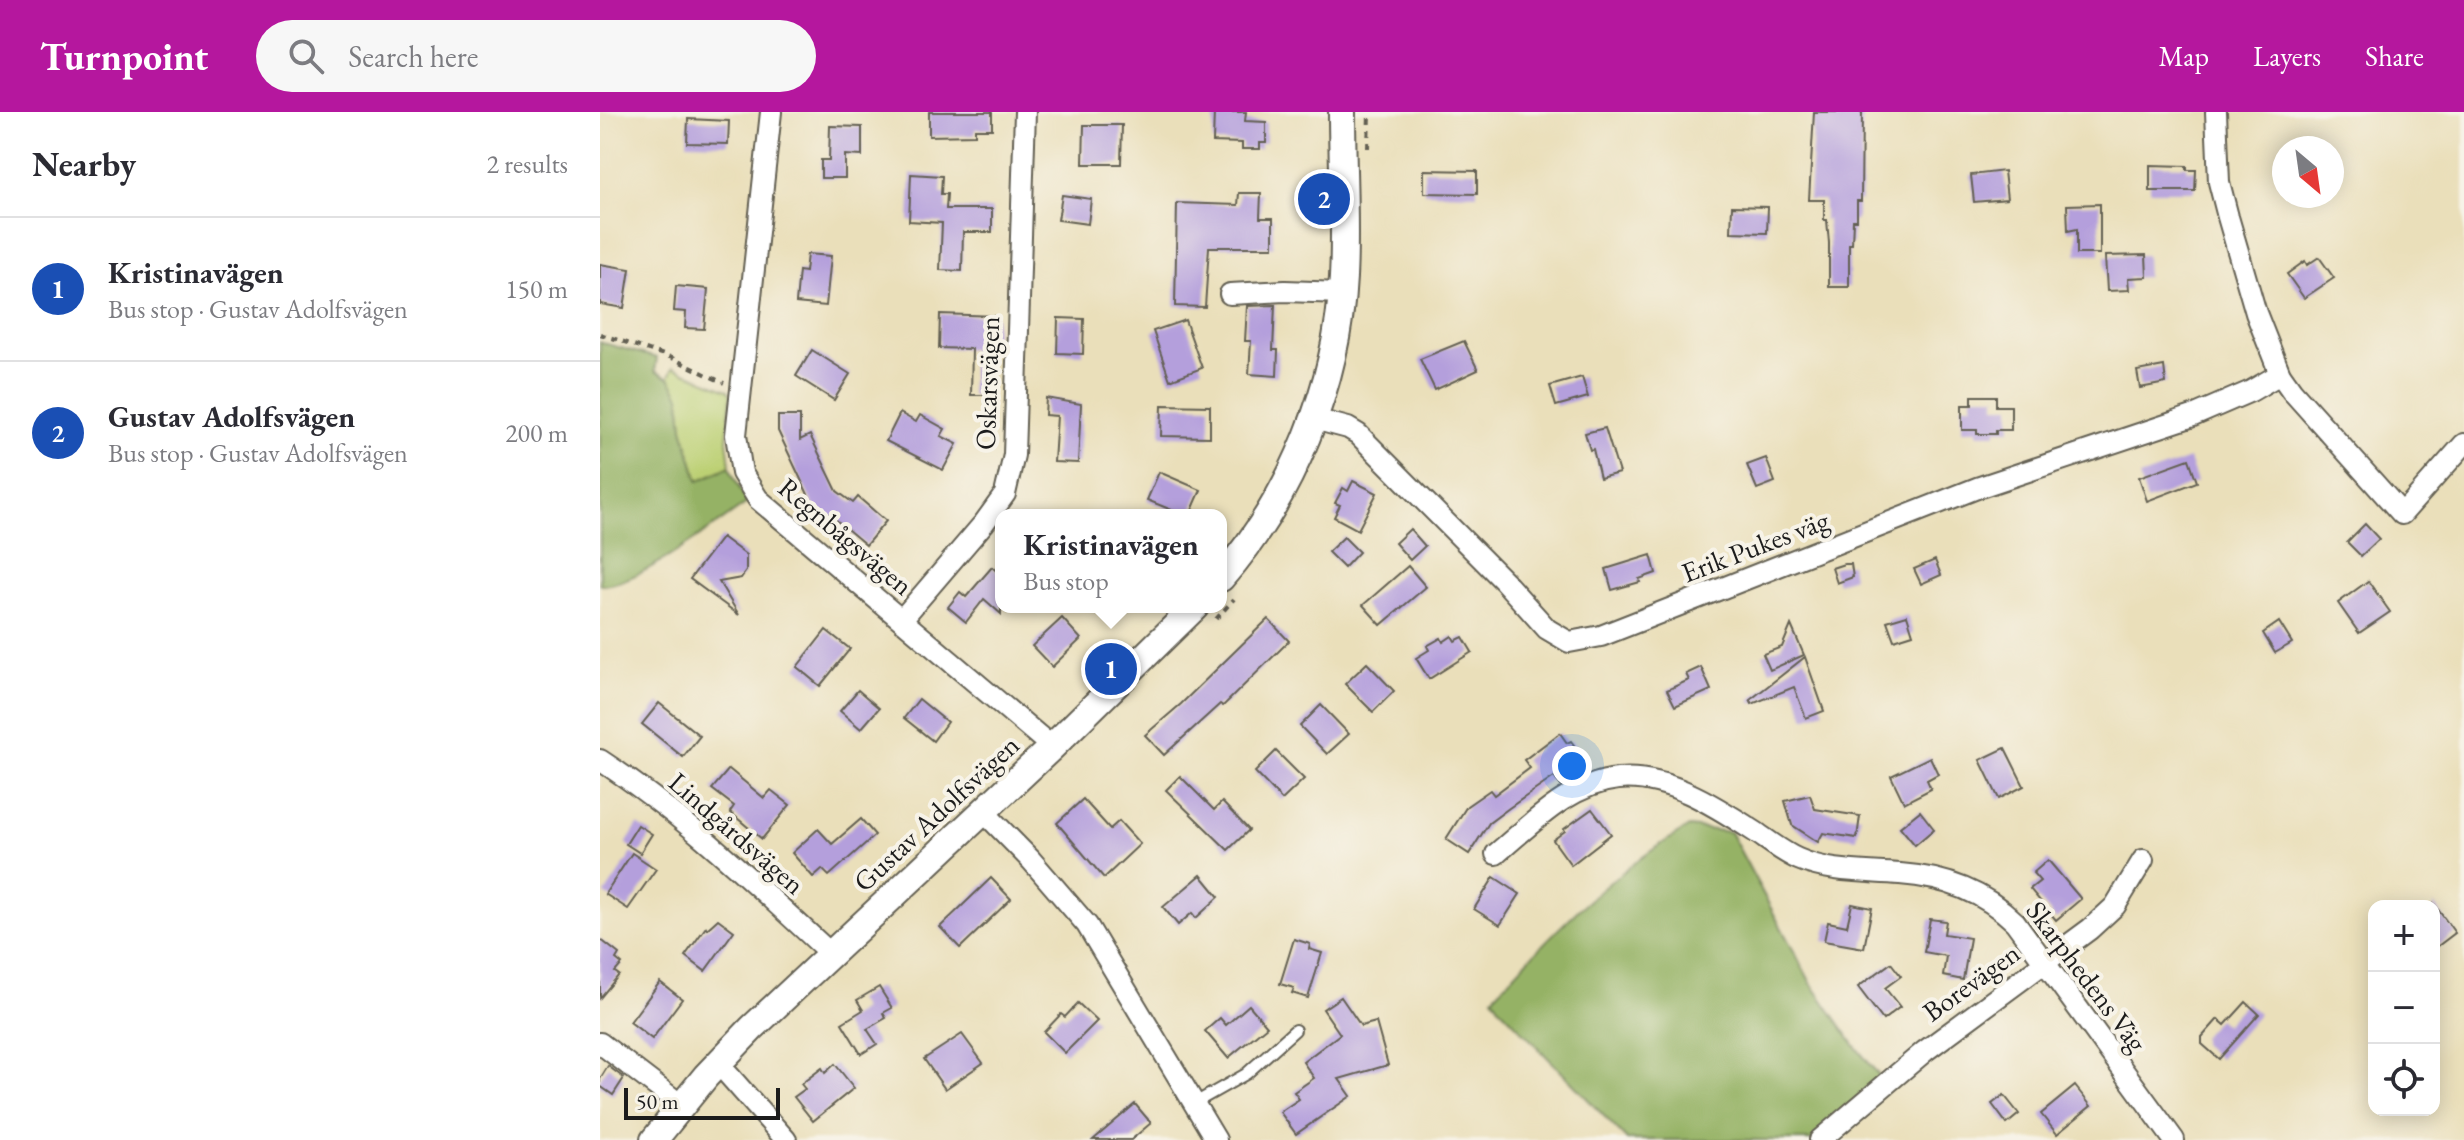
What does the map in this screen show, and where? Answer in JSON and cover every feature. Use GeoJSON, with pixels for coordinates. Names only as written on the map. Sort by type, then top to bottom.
{"type":"FeatureCollection","features":[{"type":"Feature","properties":{"kind":"street","name":"Regnbågsvägen"},"geometry":{"type":"LineString","coordinates":[[771,112],[750,290],[737,451],[742,473],[754,493],[1052,747]]}},
{"type":"Feature","properties":{"kind":"street","name":"Oskarsvägen"},"geometry":{"type":"LineString","coordinates":[[902,619],[984,523],[1005,494],[1009,481],[1014,455],[1025,112]]}},
{"type":"Feature","properties":{"kind":"street"},"geometry":{"type":"LineString","coordinates":[[1227,570],[1273,505],[1314,419],[1331,357],[1342,293],[1342,112]]}},
{"type":"Feature","properties":{"kind":"street"},"geometry":{"type":"LineString","coordinates":[[2216,112],[2222,194],[2256,313],[2280,374],[2292,391],[2402,514],[2464,444]]}},
{"type":"Feature","properties":{"kind":"street"},"geometry":{"type":"LineString","coordinates":[[1230,294],[1285,291],[1342,293]]}},
{"type":"Feature","properties":{"kind":"street","name":"Erik Pukes väg"},"geometry":{"type":"LineString","coordinates":[[1314,419],[1348,428],[1358,434],[1504,581],[1547,629],[1569,642],[1601,636],[1977,488],[2193,416],[2251,391],[2280,374]]}},
{"type":"Feature","properties":{"kind":"street","name":"Gustav Adolfsvägen"},"geometry":{"type":"LineString","coordinates":[[654,1140],[681,1105],[752,1028],[984,812],[1189,613]]}},
{"type":"Feature","properties":{"kind":"street","name":"Lindgårdsvägen"},"geometry":{"type":"LineString","coordinates":[[600,760],[691,826],[832,955]]}},
{"type":"Feature","properties":{"kind":"street","name":"Skarphedens Väg"},"geometry":{"type":"LineString","coordinates":[[1496,854],[1537,819],[1588,785],[1636,778],[1659,783],[1722,810],[1795,858],[1810,864],[1832,869],[1904,874],[1953,884],[1978,893],[2015,922],[2174,1140]]}},
{"type":"Feature","properties":{"kind":"street"},"geometry":{"type":"LineString","coordinates":[[984,812],[1087,925],[1216,1140]]}},
{"type":"Feature","properties":{"kind":"street","name":"Borevägen"},"geometry":{"type":"LineString","coordinates":[[1820,1140],[1909,1064],[2090,929],[2115,906],[2143,860]]}},
{"type":"Feature","properties":{"kind":"street"},"geometry":{"type":"LineString","coordinates":[[600,1043],[681,1105]]}},
{"type":"Feature","properties":{"kind":"street"},"geometry":{"type":"LineString","coordinates":[[718,1063],[786,1140]]}},
{"type":"Feature","properties":{"kind":"lane"},"geometry":{"type":"LineString","coordinates":[[1193,1104],[1246,1074],[1295,1030]]}},
{"type":"Feature","properties":{"kind":"path"},"geometry":{"type":"LineString","coordinates":[[600,334],[670,357],[742,389]]}},
{"type":"Feature","properties":{"kind":"green space"},"geometry":{"type":"Polygon","coordinates":[[[600,342],[657,358],[655,371],[670,379],[680,396],[683,428],[698,481],[729,467],[747,503],[655,565],[616,583],[600,585],[600,342]]]}},
{"type":"Feature","properties":{"kind":"green space"},"geometry":{"type":"Polygon","coordinates":[[[673,367],[728,390],[731,395],[727,440],[730,466],[698,481],[683,428],[680,396],[668,379],[673,367]]]}},
{"type":"Feature","properties":{"kind":"green space"},"geometry":{"type":"Polygon","coordinates":[[[1689,827],[1730,832],[1811,983],[1881,1078],[1813,1140],[1627,1140],[1499,1007],[1493,997],[1561,926],[1609,883],[1689,827]]]}},
{"type":"Feature","properties":{"kind":"building"},"geometry":{"type":"Polygon","coordinates":[[[929,112],[992,112],[992,129],[975,129],[975,135],[929,136],[929,112]]]}},
{"type":"Feature","properties":{"kind":"building"},"geometry":{"type":"Polygon","coordinates":[[[1214,112],[1246,112],[1245,121],[1266,122],[1266,143],[1260,143],[1260,149],[1242,149],[1242,143],[1213,142],[1214,112]]]}},
{"type":"Feature","properties":{"kind":"building"},"geometry":{"type":"Polygon","coordinates":[[[1814,112],[1862,112],[1861,201],[1857,201],[1857,220],[1853,220],[1852,244],[1849,244],[1849,287],[1829,287],[1829,243],[1824,200],[1809,200],[1814,112]]]}},
{"type":"Feature","properties":{"kind":"building"},"geometry":{"type":"Polygon","coordinates":[[[688,119],[729,121],[728,144],[687,143],[688,119]]]}},
{"type":"Feature","properties":{"kind":"building"},"geometry":{"type":"Polygon","coordinates":[[[1084,125],[1122,125],[1121,164],[1083,164],[1084,125]]]}},
{"type":"Feature","properties":{"kind":"building"},"geometry":{"type":"Polygon","coordinates":[[[830,126],[862,127],[862,156],[845,155],[845,178],[821,178],[821,160],[829,160],[830,126]]]}},
{"type":"Feature","properties":{"kind":"building"},"geometry":{"type":"Polygon","coordinates":[[[2150,165],[2187,166],[2187,170],[2196,170],[2195,191],[2150,191],[2150,165]]]}},
{"type":"Feature","properties":{"kind":"building"},"geometry":{"type":"Polygon","coordinates":[[[1424,170],[1477,171],[1477,194],[1424,193],[1424,170]]]}},
{"type":"Feature","properties":{"kind":"building"},"geometry":{"type":"Polygon","coordinates":[[[2004,171],[2007,199],[1974,202],[1971,175],[2004,171]]]}},
{"type":"Feature","properties":{"kind":"building"},"geometry":{"type":"Polygon","coordinates":[[[911,174],[942,176],[941,194],[947,194],[946,209],[992,209],[992,232],[963,232],[962,271],[940,270],[942,223],[909,221],[911,174]]]}},
{"type":"Feature","properties":{"kind":"building"},"geometry":{"type":"Polygon","coordinates":[[[1239,193],[1261,193],[1260,218],[1273,218],[1273,247],[1209,247],[1205,307],[1175,306],[1177,203],[1238,205],[1239,193]]]}},
{"type":"Feature","properties":{"kind":"building"},"geometry":{"type":"Polygon","coordinates":[[[1062,195],[1091,199],[1088,224],[1058,220],[1062,195]]]}},
{"type":"Feature","properties":{"kind":"building"},"geometry":{"type":"Polygon","coordinates":[[[2100,204],[2100,254],[2077,254],[2077,229],[2068,231],[2067,205],[2100,204]]]}},
{"type":"Feature","properties":{"kind":"building"},"geometry":{"type":"Polygon","coordinates":[[[1732,206],[1768,207],[1767,233],[1731,232],[1732,206]]]}},
{"type":"Feature","properties":{"kind":"building"},"geometry":{"type":"Polygon","coordinates":[[[807,254],[831,256],[826,306],[796,303],[799,271],[805,272],[807,254]]]}},
{"type":"Feature","properties":{"kind":"building"},"geometry":{"type":"Polygon","coordinates":[[[2146,255],[2147,277],[2128,278],[2129,290],[2107,291],[2105,256],[2146,255]]]}},
{"type":"Feature","properties":{"kind":"building"},"geometry":{"type":"Polygon","coordinates":[[[2319,257],[2334,278],[2304,298],[2287,274],[2305,261],[2307,265],[2319,257]]]}},
{"type":"Feature","properties":{"kind":"building"},"geometry":{"type":"Polygon","coordinates":[[[600,264],[630,269],[624,308],[600,304],[600,264]]]}},
{"type":"Feature","properties":{"kind":"building"},"geometry":{"type":"Polygon","coordinates":[[[676,286],[708,289],[704,329],[685,328],[686,312],[674,311],[676,286]]]}},
{"type":"Feature","properties":{"kind":"building"},"geometry":{"type":"Polygon","coordinates":[[[1275,305],[1273,350],[1278,350],[1277,376],[1249,374],[1251,341],[1245,341],[1247,306],[1275,305]]]}},
{"type":"Feature","properties":{"kind":"building"},"geometry":{"type":"Polygon","coordinates":[[[940,314],[996,316],[995,350],[988,349],[987,395],[971,395],[972,349],[939,348],[940,314]]]}},
{"type":"Feature","properties":{"kind":"building"},"geometry":{"type":"Polygon","coordinates":[[[1058,318],[1084,319],[1083,354],[1057,353],[1058,318]]]}},
{"type":"Feature","properties":{"kind":"building"},"geometry":{"type":"Polygon","coordinates":[[[1185,320],[1202,368],[1170,380],[1153,331],[1185,320]]]}},
{"type":"Feature","properties":{"kind":"building"},"geometry":{"type":"Polygon","coordinates":[[[1464,341],[1478,370],[1435,390],[1420,359],[1464,341]]]}},
{"type":"Feature","properties":{"kind":"building"},"geometry":{"type":"Polygon","coordinates":[[[812,350],[850,374],[834,400],[796,376],[812,350]]]}},
{"type":"Feature","properties":{"kind":"building"},"geometry":{"type":"Polygon","coordinates":[[[2164,366],[2166,383],[2140,388],[2137,371],[2164,366]]]}},
{"type":"Feature","properties":{"kind":"building"},"geometry":{"type":"Polygon","coordinates":[[[1582,377],[1588,397],[1556,406],[1550,386],[1582,377]]]}},
{"type":"Feature","properties":{"kind":"building"},"geometry":{"type":"Polygon","coordinates":[[[1972,396],[1996,396],[1996,406],[2011,406],[2011,430],[1977,434],[1977,430],[1962,430],[1962,405],[1972,405],[1972,396]]]}},
{"type":"Feature","properties":{"kind":"building"},"geometry":{"type":"Polygon","coordinates":[[[1046,398],[1081,404],[1078,463],[1054,462],[1057,416],[1045,415],[1046,398]]]}},
{"type":"Feature","properties":{"kind":"building"},"geometry":{"type":"Polygon","coordinates":[[[1162,405],[1210,406],[1210,437],[1161,436],[1162,405]]]}},
{"type":"Feature","properties":{"kind":"building"},"geometry":{"type":"Polygon","coordinates":[[[900,413],[916,422],[920,415],[945,429],[941,436],[957,444],[943,470],[886,441],[900,413]]]}},
{"type":"Feature","properties":{"kind":"building"},"geometry":{"type":"Polygon","coordinates":[[[778,416],[800,416],[800,440],[810,435],[837,491],[853,503],[858,497],[886,521],[866,545],[829,514],[813,505],[778,431],[778,416]]]}},
{"type":"Feature","properties":{"kind":"building"},"geometry":{"type":"Polygon","coordinates":[[[1605,428],[1619,473],[1600,478],[1593,449],[1590,450],[1585,433],[1605,428]]]}},
{"type":"Feature","properties":{"kind":"building"},"geometry":{"type":"Polygon","coordinates":[[[1766,458],[1775,482],[1757,489],[1747,465],[1766,458]]]}},
{"type":"Feature","properties":{"kind":"building"},"geometry":{"type":"Polygon","coordinates":[[[2189,459],[2197,482],[2147,501],[2139,477],[2189,459]]]}},
{"type":"Feature","properties":{"kind":"building"},"geometry":{"type":"Polygon","coordinates":[[[1159,472],[1201,490],[1193,509],[1169,509],[1147,500],[1159,472]]]}},
{"type":"Feature","properties":{"kind":"building"},"geometry":{"type":"Polygon","coordinates":[[[1353,481],[1377,493],[1358,530],[1334,517],[1340,505],[1335,503],[1343,488],[1348,491],[1353,481]]]}},
{"type":"Feature","properties":{"kind":"building"},"geometry":{"type":"Polygon","coordinates":[[[2365,524],[2379,539],[2361,556],[2347,542],[2365,524]]]}},
{"type":"Feature","properties":{"kind":"building"},"geometry":{"type":"Polygon","coordinates":[[[1410,529],[1425,546],[1410,560],[1395,543],[1410,529]]]}},
{"type":"Feature","properties":{"kind":"building"},"geometry":{"type":"Polygon","coordinates":[[[722,537],[746,555],[746,571],[741,578],[719,582],[739,615],[690,579],[722,537]]]}},
{"type":"Feature","properties":{"kind":"building"},"geometry":{"type":"Polygon","coordinates":[[[1344,537],[1359,552],[1344,568],[1328,552],[1344,537]]]}},
{"type":"Feature","properties":{"kind":"building"},"geometry":{"type":"Polygon","coordinates":[[[1651,555],[1656,573],[1639,579],[1640,582],[1612,590],[1606,569],[1651,555]]]}},
{"type":"Feature","properties":{"kind":"building"},"geometry":{"type":"Polygon","coordinates":[[[1935,560],[1941,575],[1921,584],[1914,569],[1935,560]]]}},
{"type":"Feature","properties":{"kind":"building"},"geometry":{"type":"Polygon","coordinates":[[[1851,564],[1853,577],[1837,583],[1832,568],[1851,564]]]}},
{"type":"Feature","properties":{"kind":"building"},"geometry":{"type":"Polygon","coordinates":[[[1408,566],[1426,587],[1381,625],[1363,605],[1408,566]]]}},
{"type":"Feature","properties":{"kind":"building"},"geometry":{"type":"Polygon","coordinates":[[[992,567],[995,570],[995,609],[984,599],[966,622],[948,607],[960,592],[966,597],[992,567]]]}},
{"type":"Feature","properties":{"kind":"building"},"geometry":{"type":"Polygon","coordinates":[[[2368,581],[2390,612],[2359,633],[2338,603],[2368,581]]]}},
{"type":"Feature","properties":{"kind":"building"},"geometry":{"type":"Polygon","coordinates":[[[1907,615],[1913,634],[1894,640],[1887,621],[1907,615]]]}},
{"type":"Feature","properties":{"kind":"building"},"geometry":{"type":"Polygon","coordinates":[[[1062,618],[1081,639],[1052,667],[1032,646],[1062,618]]]}},
{"type":"Feature","properties":{"kind":"building"},"geometry":{"type":"Polygon","coordinates":[[[1268,619],[1289,641],[1223,706],[1220,704],[1164,755],[1145,735],[1268,619]]]}},
{"type":"Feature","properties":{"kind":"building"},"geometry":{"type":"Polygon","coordinates":[[[2279,622],[2292,643],[2275,653],[2263,633],[2279,622]]]}},
{"type":"Feature","properties":{"kind":"building"},"geometry":{"type":"Polygon","coordinates":[[[1791,625],[1804,655],[1770,670],[1763,654],[1782,647],[1791,625]]]}},
{"type":"Feature","properties":{"kind":"building"},"geometry":{"type":"Polygon","coordinates":[[[826,630],[850,649],[820,686],[797,667],[826,630]]]}},
{"type":"Feature","properties":{"kind":"building"},"geometry":{"type":"Polygon","coordinates":[[[1452,636],[1455,641],[1463,637],[1472,652],[1429,679],[1416,658],[1429,650],[1427,646],[1452,636]]]}},
{"type":"Feature","properties":{"kind":"building"},"geometry":{"type":"Polygon","coordinates":[[[1805,657],[1824,711],[1806,718],[1794,687],[1752,704],[1750,700],[1805,657]]]}},
{"type":"Feature","properties":{"kind":"building"},"geometry":{"type":"Polygon","coordinates":[[[1367,663],[1394,691],[1373,712],[1345,684],[1367,663]]]}},
{"type":"Feature","properties":{"kind":"building"},"geometry":{"type":"Polygon","coordinates":[[[1701,667],[1711,690],[1675,706],[1667,690],[1689,680],[1686,674],[1701,667]]]}},
{"type":"Feature","properties":{"kind":"building"},"geometry":{"type":"Polygon","coordinates":[[[858,690],[879,708],[861,729],[840,711],[858,690]]]}},
{"type":"Feature","properties":{"kind":"building"},"geometry":{"type":"Polygon","coordinates":[[[919,699],[947,722],[933,741],[904,718],[919,699]]]}},
{"type":"Feature","properties":{"kind":"building"},"geometry":{"type":"Polygon","coordinates":[[[659,703],[700,736],[683,757],[642,724],[659,703]]]}},
{"type":"Feature","properties":{"kind":"building"},"geometry":{"type":"Polygon","coordinates":[[[1321,705],[1349,734],[1327,754],[1300,726],[1321,705]]]}},
{"type":"Feature","properties":{"kind":"building"},"geometry":{"type":"Polygon","coordinates":[[[1560,733],[1567,743],[1571,741],[1581,755],[1570,763],[1576,771],[1571,775],[1574,779],[1561,786],[1554,777],[1509,808],[1489,823],[1469,854],[1446,839],[1467,806],[1490,790],[1494,795],[1530,768],[1524,760],[1560,733]]]}},
{"type":"Feature","properties":{"kind":"building"},"geometry":{"type":"Polygon","coordinates":[[[2005,748],[2024,786],[1999,799],[1980,760],[2005,748]]]}},
{"type":"Feature","properties":{"kind":"building"},"geometry":{"type":"Polygon","coordinates":[[[1276,751],[1304,779],[1282,800],[1255,772],[1276,751]]]}},
{"type":"Feature","properties":{"kind":"building"},"geometry":{"type":"Polygon","coordinates":[[[1930,757],[1938,774],[1927,780],[1931,789],[1904,803],[1891,776],[1930,757]]]}},
{"type":"Feature","properties":{"kind":"building"},"geometry":{"type":"Polygon","coordinates":[[[729,769],[764,798],[771,790],[790,805],[762,839],[730,812],[734,806],[712,789],[729,769]]]}},
{"type":"Feature","properties":{"kind":"building"},"geometry":{"type":"Polygon","coordinates":[[[1180,776],[1214,810],[1222,802],[1249,830],[1228,850],[1166,790],[1180,776]]]}},
{"type":"Feature","properties":{"kind":"building"},"geometry":{"type":"Polygon","coordinates":[[[1810,795],[1815,809],[1860,816],[1857,838],[1823,833],[1818,842],[1792,825],[1785,801],[1810,795]]]}},
{"type":"Feature","properties":{"kind":"building"},"geometry":{"type":"Polygon","coordinates":[[[1083,799],[1110,829],[1119,821],[1140,844],[1104,878],[1057,823],[1083,799]]]}},
{"type":"Feature","properties":{"kind":"building"},"geometry":{"type":"Polygon","coordinates":[[[1592,809],[1611,834],[1571,865],[1553,840],[1592,809]]]}},
{"type":"Feature","properties":{"kind":"building"},"geometry":{"type":"Polygon","coordinates":[[[1920,811],[1934,829],[1915,845],[1900,827],[1920,811]]]}},
{"type":"Feature","properties":{"kind":"building"},"geometry":{"type":"Polygon","coordinates":[[[861,819],[875,835],[829,876],[822,869],[813,877],[792,853],[818,829],[832,844],[861,819]]]}},
{"type":"Feature","properties":{"kind":"building"},"geometry":{"type":"Polygon","coordinates":[[[638,825],[652,834],[640,853],[626,844],[638,825]]]}},
{"type":"Feature","properties":{"kind":"building"},"geometry":{"type":"Polygon","coordinates":[[[632,853],[656,869],[628,909],[605,894],[632,853]]]}},
{"type":"Feature","properties":{"kind":"building"},"geometry":{"type":"Polygon","coordinates":[[[2048,860],[2081,899],[2056,920],[2030,889],[2040,881],[2033,873],[2048,860]]]}},
{"type":"Feature","properties":{"kind":"building"},"geometry":{"type":"Polygon","coordinates":[[[1201,875],[1219,897],[1196,918],[1192,913],[1178,925],[1163,907],[1201,875]]]}},
{"type":"Feature","properties":{"kind":"building"},"geometry":{"type":"Polygon","coordinates":[[[1494,877],[1520,894],[1500,925],[1474,909],[1494,877]]]}},
{"type":"Feature","properties":{"kind":"building"},"geometry":{"type":"Polygon","coordinates":[[[991,878],[1011,899],[960,948],[940,927],[991,878]]]}},
{"type":"Feature","properties":{"kind":"building"},"geometry":{"type":"Polygon","coordinates":[[[1852,904],[1872,908],[1864,948],[1824,941],[1828,922],[1847,926],[1852,904]]]}},
{"type":"Feature","properties":{"kind":"building"},"geometry":{"type":"Polygon","coordinates":[[[2440,912],[2455,933],[2440,944],[2440,912]]]}},
{"type":"Feature","properties":{"kind":"building"},"geometry":{"type":"Polygon","coordinates":[[[718,919],[734,931],[705,971],[685,956],[706,927],[718,919]]]}},
{"type":"Feature","properties":{"kind":"building"},"geometry":{"type":"Polygon","coordinates":[[[1930,919],[1946,921],[1944,934],[1970,938],[1963,980],[1943,976],[1946,956],[1924,952],[1930,919]]]}},
{"type":"Feature","properties":{"kind":"building"},"geometry":{"type":"Polygon","coordinates":[[[600,939],[619,954],[616,959],[622,964],[615,972],[619,975],[600,998],[600,939]]]}},
{"type":"Feature","properties":{"kind":"building"},"geometry":{"type":"Polygon","coordinates":[[[1294,939],[1310,944],[1309,949],[1322,953],[1308,998],[1292,993],[1294,988],[1280,984],[1294,939]]]}},
{"type":"Feature","properties":{"kind":"building"},"geometry":{"type":"Polygon","coordinates":[[[1891,963],[1901,976],[1885,988],[1900,1007],[1883,1020],[1858,987],[1891,963]]]}},
{"type":"Feature","properties":{"kind":"building"},"geometry":{"type":"Polygon","coordinates":[[[660,982],[682,999],[652,1039],[630,1022],[660,982]]]}},
{"type":"Feature","properties":{"kind":"building"},"geometry":{"type":"Polygon","coordinates":[[[879,987],[892,1008],[883,1013],[886,1018],[867,1029],[877,1044],[861,1054],[842,1023],[863,1010],[857,1000],[879,987]]]}},
{"type":"Feature","properties":{"kind":"building"},"geometry":{"type":"Polygon","coordinates":[[[1341,997],[1361,1026],[1376,1022],[1388,1065],[1339,1079],[1351,1096],[1296,1134],[1280,1112],[1299,1099],[1294,1092],[1314,1078],[1303,1062],[1340,1034],[1323,1009],[1341,997]]]}},
{"type":"Feature","properties":{"kind":"building"},"geometry":{"type":"Polygon","coordinates":[[[2246,1002],[2259,1014],[2219,1059],[2202,1044],[2202,1037],[2218,1019],[2225,1025],[2246,1002]]]}},
{"type":"Feature","properties":{"kind":"building"},"geometry":{"type":"Polygon","coordinates":[[[1078,1003],[1097,1021],[1065,1053],[1044,1032],[1061,1014],[1065,1017],[1078,1003]]]}},
{"type":"Feature","properties":{"kind":"building"},"geometry":{"type":"Polygon","coordinates":[[[1249,1005],[1267,1026],[1228,1058],[1205,1031],[1220,1018],[1226,1025],[1249,1005]]]}},
{"type":"Feature","properties":{"kind":"building"},"geometry":{"type":"Polygon","coordinates":[[[962,1034],[983,1063],[945,1089],[924,1059],[962,1034]]]}},
{"type":"Feature","properties":{"kind":"building"},"geometry":{"type":"Polygon","coordinates":[[[835,1064],[854,1088],[813,1121],[794,1097],[805,1089],[801,1084],[822,1068],[825,1073],[835,1064]]]}},
{"type":"Feature","properties":{"kind":"building"},"geometry":{"type":"Polygon","coordinates":[[[608,1066],[624,1078],[613,1095],[600,1086],[600,1079],[608,1066]]]}},
{"type":"Feature","properties":{"kind":"building"},"geometry":{"type":"Polygon","coordinates":[[[2075,1086],[2091,1106],[2057,1134],[2041,1114],[2075,1086]]]}},
{"type":"Feature","properties":{"kind":"building"},"geometry":{"type":"Polygon","coordinates":[[[2004,1095],[2019,1114],[2007,1124],[1992,1104],[2004,1095]]]}},
{"type":"Feature","properties":{"kind":"building"},"geometry":{"type":"Polygon","coordinates":[[[1135,1104],[1151,1123],[1131,1140],[1093,1140],[1135,1104]]]}},
{"type":"Feature","properties":{"kind":"place","name":"Gustav Adolfsvägen"},"geometry":{"type":"Point","coordinates":[1324,199]}},
{"type":"Feature","properties":{"kind":"place","name":"Kristinavägen"},"geometry":{"type":"Point","coordinates":[1111,669]}}]}
